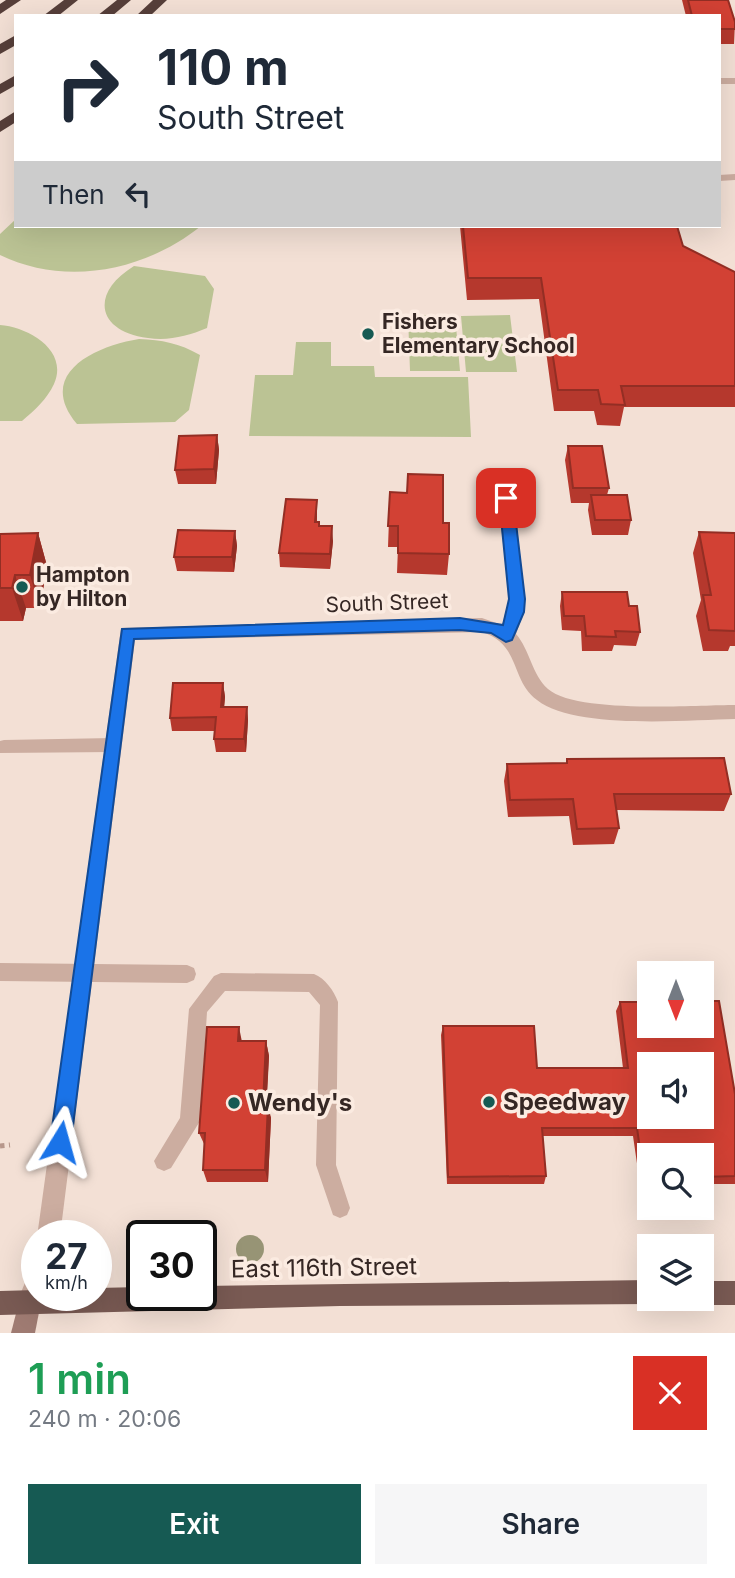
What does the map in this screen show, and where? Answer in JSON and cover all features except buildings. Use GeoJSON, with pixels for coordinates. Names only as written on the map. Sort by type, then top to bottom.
{"type":"FeatureCollection","features":[{"type":"Feature","properties":{"kind":"highway"},"geometry":{"type":"LineString","coordinates":[[0,10],[15,0]]}},
{"type":"Feature","properties":{"kind":"highway"},"geometry":{"type":"LineString","coordinates":[[53,14],[72,0]]}},
{"type":"Feature","properties":{"kind":"highway"},"geometry":{"type":"LineString","coordinates":[[106,14],[125,0]]}},
{"type":"Feature","properties":{"kind":"highway"},"geometry":{"type":"LineString","coordinates":[[144,14],[161,0]]}},
{"type":"Feature","properties":{"kind":"highway"},"geometry":{"type":"LineString","coordinates":[[0,128],[14,117]]}},
{"type":"Feature","properties":{"kind":"main road","name":"East 116th Street"},"geometry":{"type":"LineString","coordinates":[[112,1293],[637,1292]]}},
{"type":"Feature","properties":{"kind":"main road"},"geometry":{"type":"LineString","coordinates":[[714,1293],[735,1293]]}},
{"type":"Feature","properties":{"kind":"main road","name":"East 116th Street"},"geometry":{"type":"LineString","coordinates":[[0,1303],[21,1296]]}},
{"type":"Feature","properties":{"kind":"street"},"geometry":{"type":"LineString","coordinates":[[506,498],[517,599],[516,612],[506,636],[521,652],[543,695],[572,708],[735,712]]}},
{"type":"Feature","properties":{"kind":"street","name":"South Street"},"geometry":{"type":"LineString","coordinates":[[113,745],[127,633],[460,624],[495,628],[506,636]]}},
{"type":"Feature","properties":{"kind":"street"},"geometry":{"type":"LineString","coordinates":[[50,1220],[113,745]]}},
{"type":"Feature","properties":{"kind":"street"},"geometry":{"type":"LineString","coordinates":[[23,1333],[28,1311]]}},
{"type":"Feature","properties":{"kind":"lane"},"geometry":{"type":"LineString","coordinates":[[4,747],[113,745]]}},
{"type":"Feature","properties":{"kind":"lane"},"geometry":{"type":"LineString","coordinates":[[0,972],[187,974]]}},
{"type":"Feature","properties":{"kind":"lane"},"geometry":{"type":"LineString","coordinates":[[164,1161],[190,1121],[198,1009],[221,982],[314,983],[329,1002],[326,1165],[340,1208]]}},
{"type":"Feature","properties":{"kind":"path"},"geometry":{"type":"LineString","coordinates":[[0,1146],[10,1145]]}},
{"type":"Feature","properties":{"kind":"green space"},"geometry":{"type":"Polygon","coordinates":[[[14,221],[14,228],[198,228],[155,254],[130,263],[78,272],[25,265],[0,255],[0,234],[14,221]]]}},
{"type":"Feature","properties":{"kind":"green space"},"geometry":{"type":"Polygon","coordinates":[[[134,266],[205,276],[214,289],[207,328],[163,339],[131,334],[118,328],[109,319],[105,299],[110,288],[134,266]]]}},
{"type":"Feature","properties":{"kind":"green space"},"geometry":{"type":"Polygon","coordinates":[[[408,315],[455,315],[460,371],[410,371],[408,315]]]}},
{"type":"Feature","properties":{"kind":"green space"},"geometry":{"type":"Polygon","coordinates":[[[510,315],[517,372],[466,372],[461,316],[510,315]]]}},
{"type":"Feature","properties":{"kind":"green space"},"geometry":{"type":"Polygon","coordinates":[[[0,325],[22,330],[43,342],[56,361],[54,384],[40,404],[22,421],[0,421],[0,325]]]}},
{"type":"Feature","properties":{"kind":"green space"},"geometry":{"type":"Polygon","coordinates":[[[139,339],[170,343],[200,355],[189,410],[175,422],[77,424],[66,406],[63,391],[67,377],[76,365],[89,356],[105,348],[139,339]]]}},
{"type":"Feature","properties":{"kind":"green space"},"geometry":{"type":"Polygon","coordinates":[[[296,342],[331,342],[331,366],[374,366],[375,377],[468,377],[471,437],[249,436],[255,375],[293,375],[296,342]]]}},
{"type":"Feature","properties":{"kind":"place","name":"Fishers Elementary School"},"geometry":{"type":"Point","coordinates":[368,334]}},
{"type":"Feature","properties":{"kind":"place","name":"Hampton by Hilton"},"geometry":{"type":"Point","coordinates":[22,587]}},
{"type":"Feature","properties":{"kind":"place","name":"Speedway"},"geometry":{"type":"Point","coordinates":[489,1102]}},
{"type":"Feature","properties":{"kind":"place","name":"Wendy's"},"geometry":{"type":"Point","coordinates":[234,1103]}},
{"type":"Feature","properties":{"kind":"route"},"geometry":{"type":"LineString","coordinates":[[60,1142],[127,633],[460,624],[495,628],[506,636],[516,612],[517,599],[506,498]]}}]}
